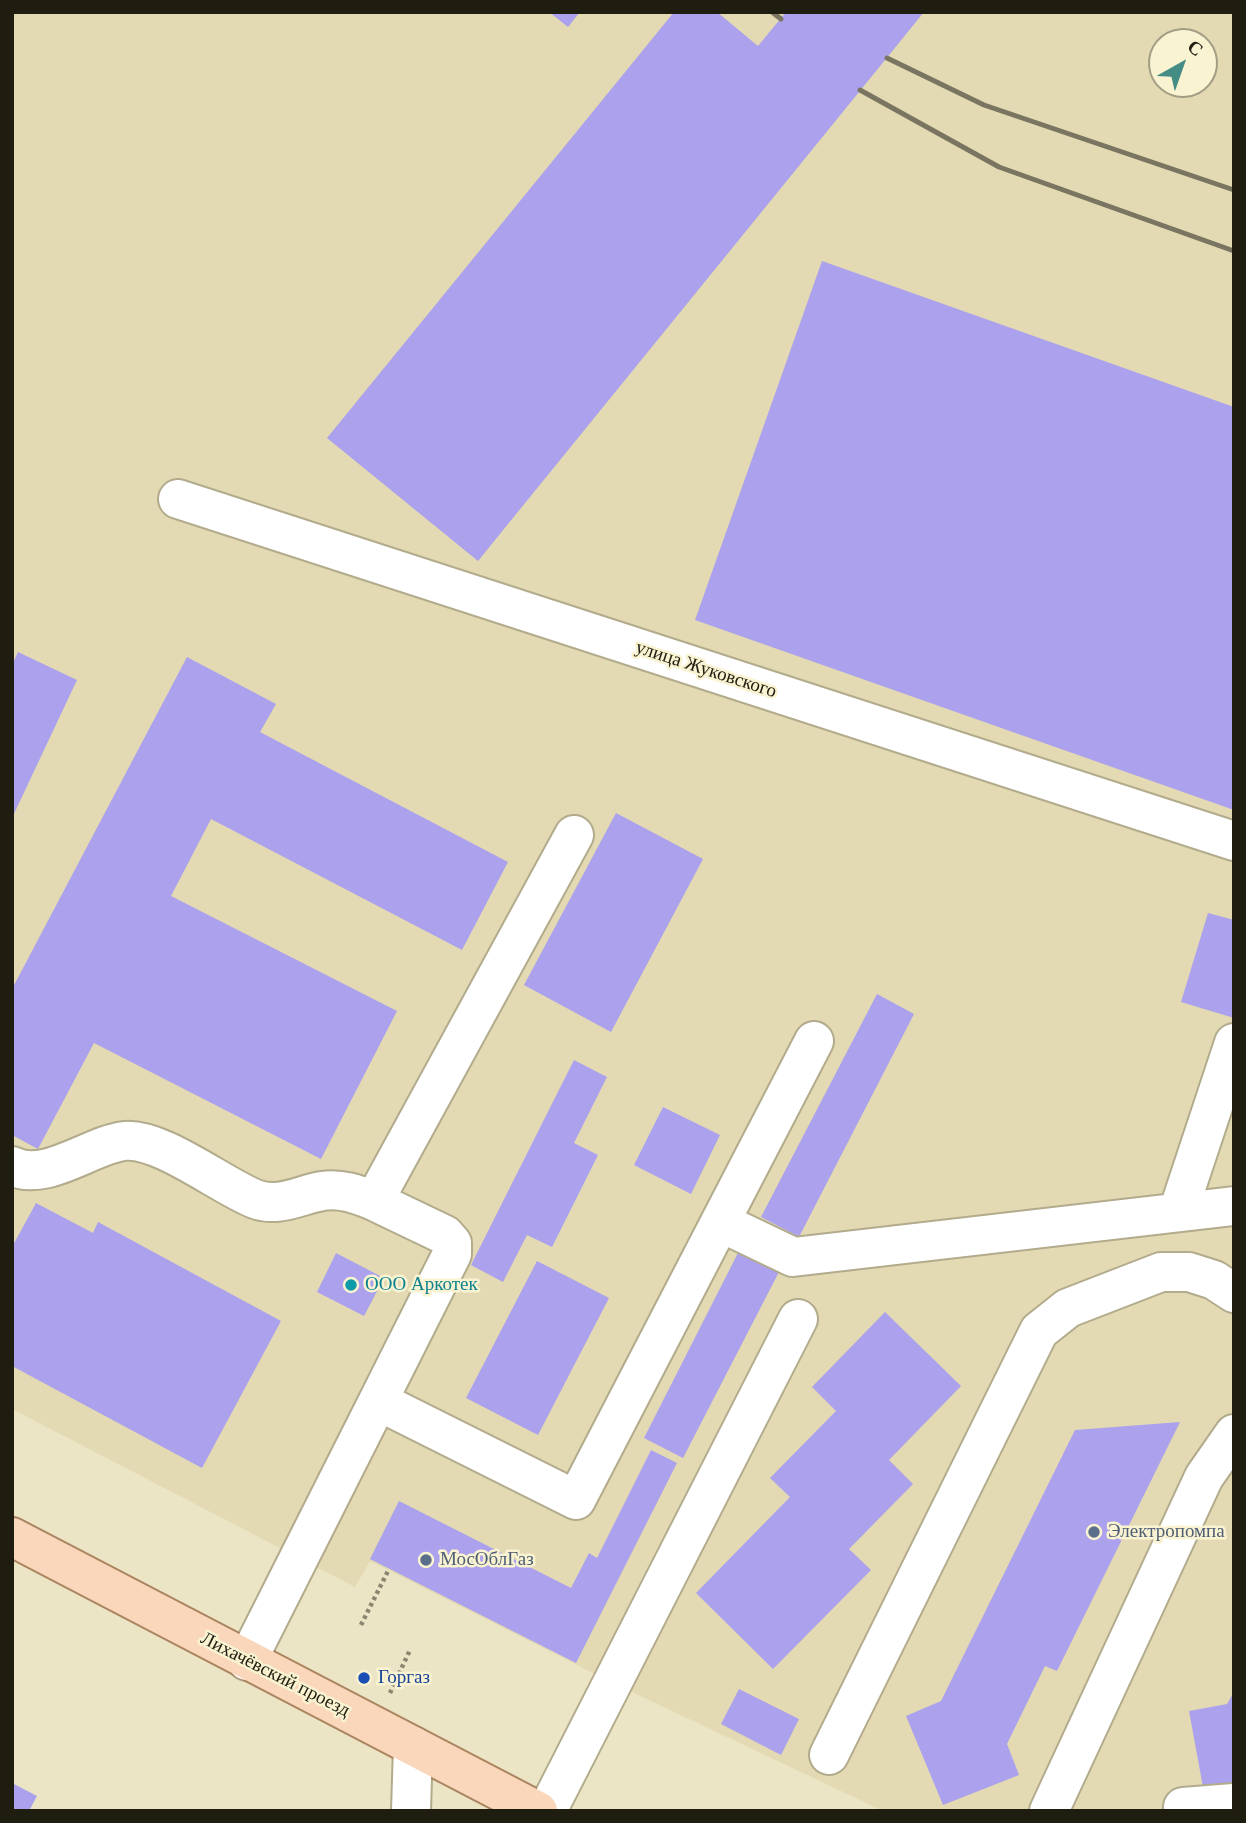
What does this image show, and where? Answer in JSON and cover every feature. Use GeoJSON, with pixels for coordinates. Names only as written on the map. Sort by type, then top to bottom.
{"type":"FeatureCollection","features":[{"type":"Feature","properties":{"kind":"main road","name":"Лихачёвский проезд"},"geometry":{"type":"LineString","coordinates":[[12,1537],[538,1811]]}},
{"type":"Feature","properties":{"kind":"street","name":"улица Жуковского"},"geometry":{"type":"LineString","coordinates":[[178,499],[1234,841]]}},
{"type":"Feature","properties":{"kind":"street"},"geometry":{"type":"LineString","coordinates":[[374,1201],[574,835]]}},
{"type":"Feature","properties":{"kind":"street"},"geometry":{"type":"LineString","coordinates":[[378,1401],[576,1500],[814,1041]]}},
{"type":"Feature","properties":{"kind":"street"},"geometry":{"type":"LineString","coordinates":[[1178,1212],[1234,1043]]}},
{"type":"Feature","properties":{"kind":"street"},"geometry":{"type":"LineString","coordinates":[[12,1166],[20,1170],[44,1169],[124,1141],[150,1144],[257,1200],[279,1203],[324,1191],[349,1191],[445,1235],[452,1243],[452,1254],[247,1661]]}},
{"type":"Feature","properties":{"kind":"street"},"geometry":{"type":"LineString","coordinates":[[720,1222],[793,1256],[1234,1206]]}},
{"type":"Feature","properties":{"kind":"street"},"geometry":{"type":"LineString","coordinates":[[830,1755],[1039,1331],[1068,1308],[1161,1272],[1189,1272],[1214,1280],[1234,1293]]}},
{"type":"Feature","properties":{"kind":"street"},"geometry":{"type":"LineString","coordinates":[[547,1811],[799,1319]]}},
{"type":"Feature","properties":{"kind":"street"},"geometry":{"type":"LineString","coordinates":[[1049,1811],[1204,1478],[1234,1434]]}},
{"type":"Feature","properties":{"kind":"street"},"geometry":{"type":"LineString","coordinates":[[411,1811],[413,1746]]}},
{"type":"Feature","properties":{"kind":"street"},"geometry":{"type":"LineString","coordinates":[[1183,1807],[1234,1803]]}},
{"type":"Feature","properties":{"kind":"path"},"geometry":{"type":"LineString","coordinates":[[361,1625],[389,1569]]}},
{"type":"Feature","properties":{"kind":"path"},"geometry":{"type":"LineString","coordinates":[[401,1698],[389,1692],[410,1650]]}},
{"type":"Feature","properties":{"kind":"shaded area"},"geometry":{"type":"Polygon","coordinates":[[[12,12],[1234,12],[1234,1811],[883,1811],[613,1683],[370,1561],[355,1587],[12,1409],[12,12]]]}},
{"type":"Feature","properties":{"kind":"building"},"geometry":{"type":"Polygon","coordinates":[[[549,12],[580,12],[568,27],[549,12]]]}},
{"type":"Feature","properties":{"kind":"building"},"geometry":{"type":"Polygon","coordinates":[[[674,12],[717,12],[758,46],[786,12],[924,12],[478,561],[327,438],[674,12]]]}},
{"type":"Feature","properties":{"kind":"building"},"geometry":{"type":"Polygon","coordinates":[[[822,261],[1234,407],[1234,810],[695,620],[822,261]]]}},
{"type":"Feature","properties":{"kind":"building"},"geometry":{"type":"Polygon","coordinates":[[[18,652],[77,680],[12,818],[12,665],[18,652]]]}},
{"type":"Feature","properties":{"kind":"building"},"geometry":{"type":"Polygon","coordinates":[[[187,657],[276,704],[260,732],[508,862],[462,950],[211,819],[171,896],[397,1011],[321,1159],[94,1043],[38,1149],[12,1135],[12,989],[187,657]]]}},
{"type":"Feature","properties":{"kind":"building"},"geometry":{"type":"Polygon","coordinates":[[[616,813],[703,859],[611,1032],[524,985],[616,813]]]}},
{"type":"Feature","properties":{"kind":"building"},"geometry":{"type":"Polygon","coordinates":[[[1208,913],[1234,920],[1234,1018],[1181,1002],[1208,913]]]}},
{"type":"Feature","properties":{"kind":"building"},"geometry":{"type":"Polygon","coordinates":[[[877,994],[914,1014],[799,1237],[761,1217],[877,994]]]}},
{"type":"Feature","properties":{"kind":"building"},"geometry":{"type":"Polygon","coordinates":[[[574,1060],[607,1077],[574,1143],[598,1155],[552,1247],[527,1235],[503,1282],[471,1265],[574,1060]]]}},
{"type":"Feature","properties":{"kind":"building"},"geometry":{"type":"Polygon","coordinates":[[[663,1107],[720,1135],[691,1194],[634,1165],[663,1107]]]}},
{"type":"Feature","properties":{"kind":"building"},"geometry":{"type":"Polygon","coordinates":[[[36,1203],[93,1233],[98,1222],[281,1321],[202,1468],[12,1366],[12,1247],[36,1203]]]}},
{"type":"Feature","properties":{"kind":"building"},"geometry":{"type":"Polygon","coordinates":[[[740,1249],[780,1270],[683,1458],[644,1438],[740,1249]]]}},
{"type":"Feature","properties":{"kind":"building","name":"ООО Аркотек"},"geometry":{"type":"Polygon","coordinates":[[[336,1253],[384,1278],[364,1316],[317,1292],[336,1253]]]}},
{"type":"Feature","properties":{"kind":"building"},"geometry":{"type":"Polygon","coordinates":[[[537,1261],[609,1298],[538,1435],[466,1398],[537,1261]]]}},
{"type":"Feature","properties":{"kind":"building"},"geometry":{"type":"Polygon","coordinates":[[[885,1312],[961,1386],[889,1460],[913,1484],[849,1549],[871,1570],[773,1669],[696,1593],[790,1497],[770,1478],[836,1411],[812,1387],[885,1312]]]}},
{"type":"Feature","properties":{"kind":"building"},"geometry":{"type":"Polygon","coordinates":[[[1180,1422],[1057,1671],[1045,1666],[1007,1744],[1019,1775],[943,1805],[906,1716],[941,1701],[1075,1430],[1180,1422]]]}},
{"type":"Feature","properties":{"kind":"building"},"geometry":{"type":"Polygon","coordinates":[[[651,1450],[677,1463],[576,1663],[370,1559],[399,1501],[571,1588],[589,1553],[597,1558],[651,1450]]]}},
{"type":"Feature","properties":{"kind":"building"},"geometry":{"type":"Polygon","coordinates":[[[739,1689],[799,1719],[781,1755],[721,1724],[739,1689]]]}},
{"type":"Feature","properties":{"kind":"building"},"geometry":{"type":"Polygon","coordinates":[[[1234,1692],[1234,1782],[1203,1787],[1189,1711],[1227,1704],[1234,1692]]]}},
{"type":"Feature","properties":{"kind":"building"},"geometry":{"type":"Polygon","coordinates":[[[12,1783],[37,1796],[29,1811],[12,1811],[12,1783]]]}},
{"type":"Feature","properties":{"kind":"railway"},"geometry":{"type":"LineString","coordinates":[[772,12],[781,19]]}},
{"type":"Feature","properties":{"kind":"railway"},"geometry":{"type":"LineString","coordinates":[[887,58],[984,105],[1234,190]]}},
{"type":"Feature","properties":{"kind":"railway"},"geometry":{"type":"LineString","coordinates":[[860,90],[999,167],[1234,251]]}},
{"type":"Feature","properties":{"kind":"place","name":"ООО Аркотек"},"geometry":{"type":"Point","coordinates":[351,1285]}},
{"type":"Feature","properties":{"kind":"place","name":"Электропомпа"},"geometry":{"type":"Point","coordinates":[1094,1532]}},
{"type":"Feature","properties":{"kind":"place","name":"МосОблГаз"},"geometry":{"type":"Point","coordinates":[426,1560]}},
{"type":"Feature","properties":{"kind":"place","name":"Горгаз"},"geometry":{"type":"Point","coordinates":[364,1678]}}]}
